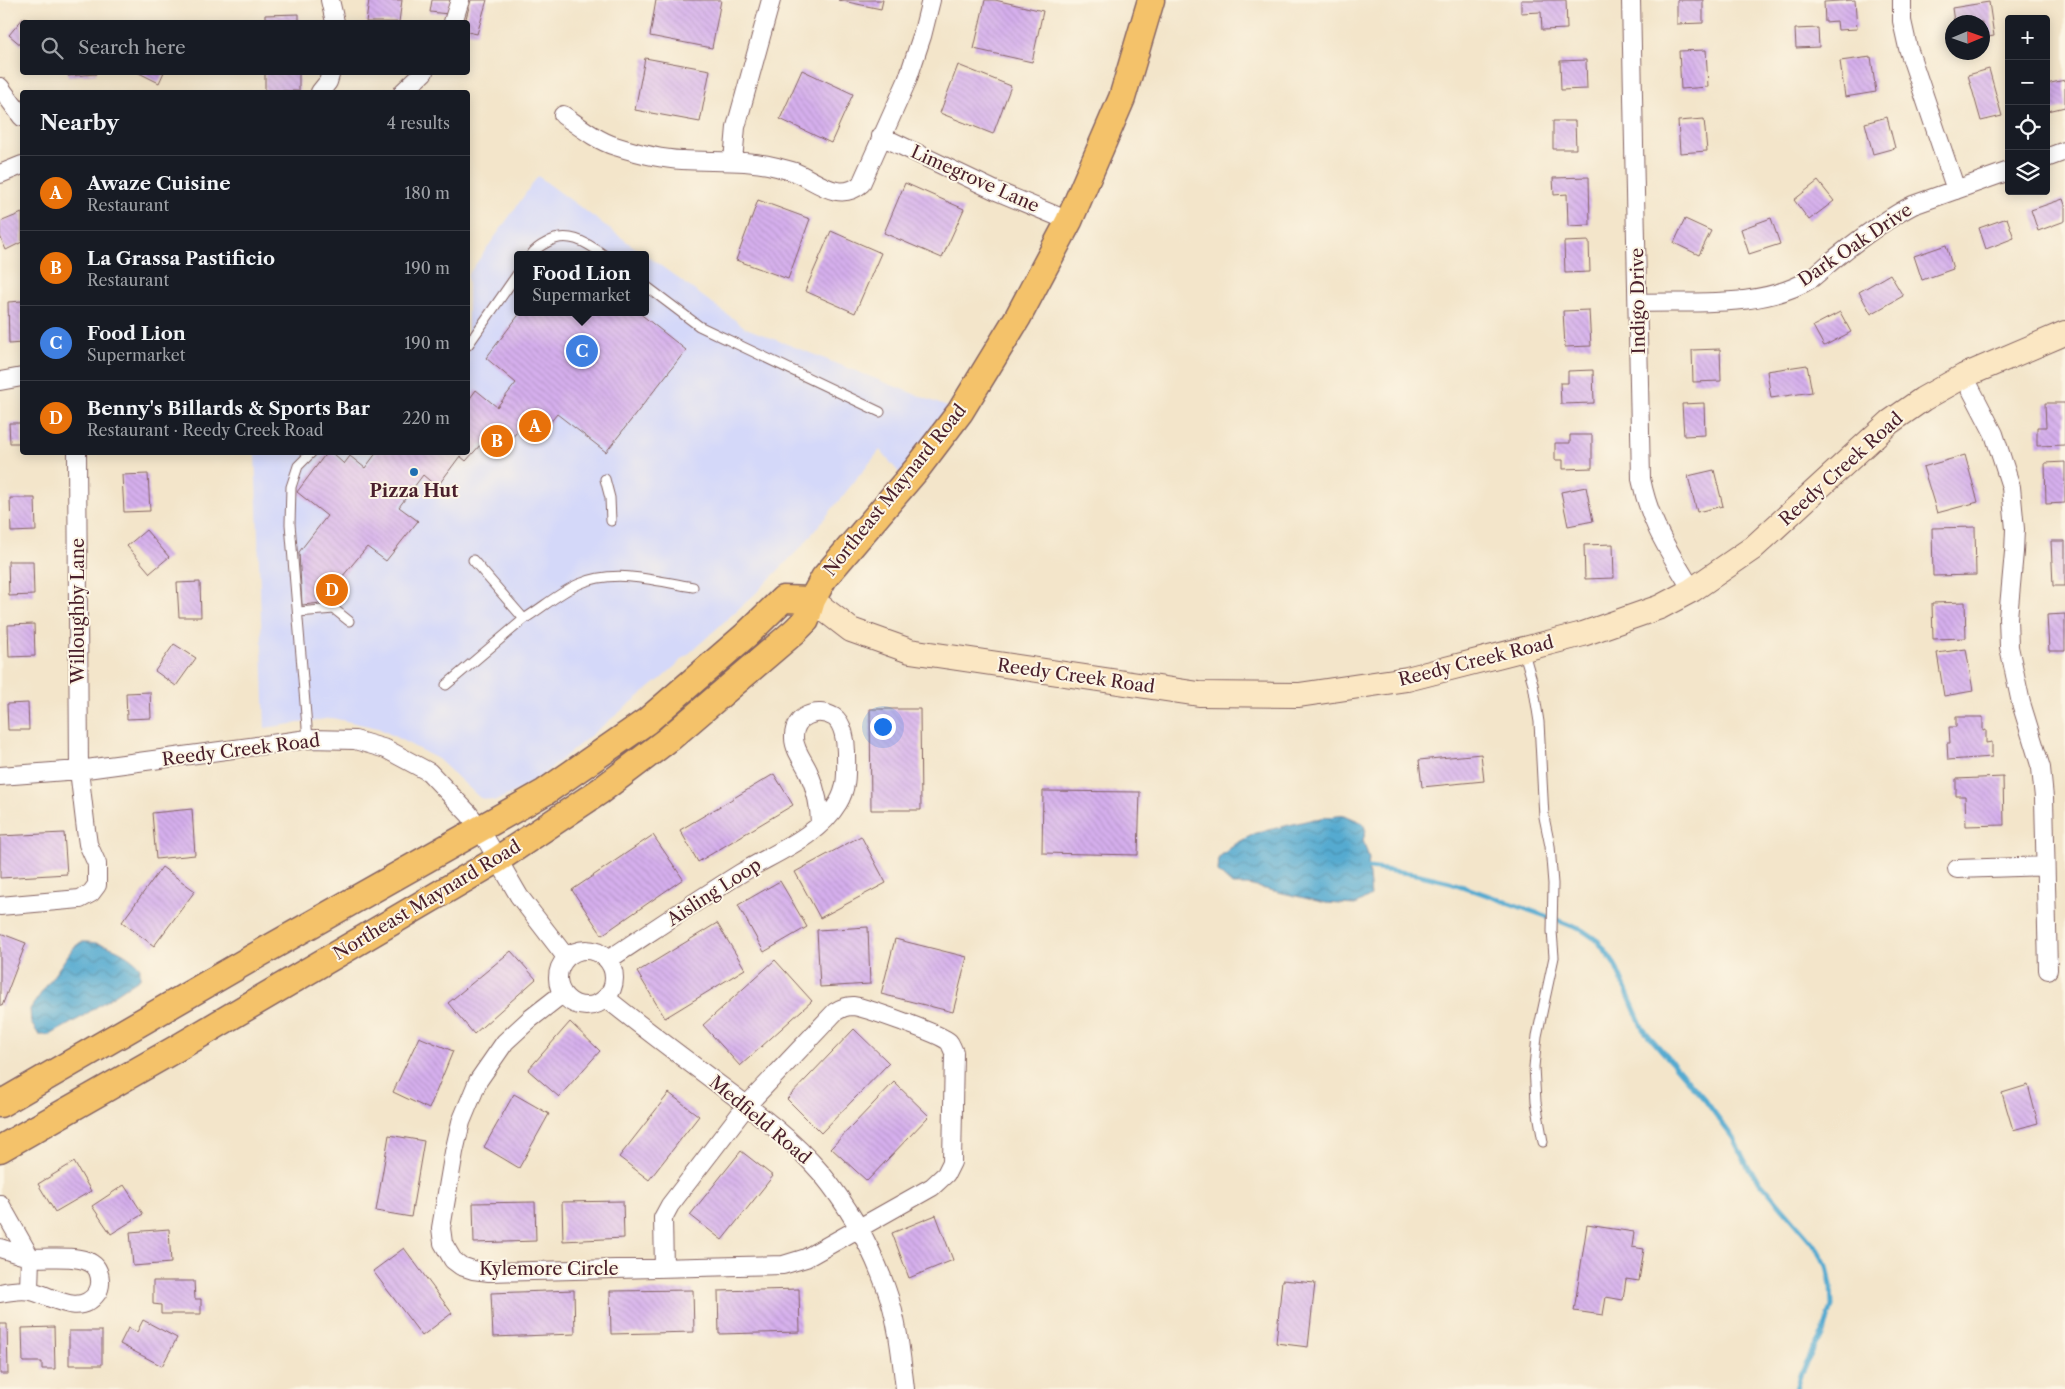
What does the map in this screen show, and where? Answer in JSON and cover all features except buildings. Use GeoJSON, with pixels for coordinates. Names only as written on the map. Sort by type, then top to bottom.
{"type":"FeatureCollection","features":[{"type":"Feature","properties":{"kind":"main road","name":"Northeast Maynard Road"},"geometry":{"type":"LineString","coordinates":[[0,1149],[187,1042],[497,860],[600,792],[670,738],[795,631],[806,620],[812,600],[824,578],[916,470],[960,412],[1018,318],[1069,221],[1122,98],[1151,0]]}},
{"type":"Feature","properties":{"kind":"main road","name":"Northeast Maynard Road"},"geometry":{"type":"LineString","coordinates":[[0,1104],[545,792],[647,721],[746,635],[783,599],[812,600]]}},
{"type":"Feature","properties":{"kind":"street"},"geometry":{"type":"LineString","coordinates":[[330,0],[335,20]]}},
{"type":"Feature","properties":{"kind":"street"},"geometry":{"type":"LineString","coordinates":[[454,20],[460,0]]}},
{"type":"Feature","properties":{"kind":"street"},"geometry":{"type":"LineString","coordinates":[[733,161],[736,127],[771,0]]}},
{"type":"Feature","properties":{"kind":"street"},"geometry":{"type":"LineString","coordinates":[[563,115],[612,146],[643,155],[681,160],[733,161],[774,166],[795,172],[833,190],[848,192],[861,184],[907,81],[922,36],[931,0]]}},
{"type":"Feature","properties":{"kind":"street","name":"Indigo Drive"},"geometry":{"type":"LineString","coordinates":[[1631,0],[1641,479],[1652,519],[1692,590]]}},
{"type":"Feature","properties":{"kind":"street"},"geometry":{"type":"LineString","coordinates":[[1902,0],[1902,21],[1908,48],[1956,190]]}},
{"type":"Feature","properties":{"kind":"street"},"geometry":{"type":"LineString","coordinates":[[321,90],[329,75]]}},
{"type":"Feature","properties":{"kind":"street"},"geometry":{"type":"LineString","coordinates":[[405,90],[421,75]]}},
{"type":"Feature","properties":{"kind":"street"},"geometry":{"type":"LineString","coordinates":[[0,87],[20,114]]}},
{"type":"Feature","properties":{"kind":"street","name":"Limegrove Lane"},"geometry":{"type":"LineString","coordinates":[[881,136],[994,190],[1069,221]]}},
{"type":"Feature","properties":{"kind":"street"},"geometry":{"type":"LineString","coordinates":[[2050,157],[2065,152]]}},
{"type":"Feature","properties":{"kind":"street"},"geometry":{"type":"LineString","coordinates":[[0,174],[20,166]]}},
{"type":"Feature","properties":{"kind":"street","name":"Dark Oak Drive"},"geometry":{"type":"LineString","coordinates":[[1638,303],[1752,300],[1785,291],[1813,277],[1866,234],[1899,212],[1913,205],[2005,172]]}},
{"type":"Feature","properties":{"kind":"street","name":"Reedy Creek Road"},"geometry":{"type":"LineString","coordinates":[[812,600],[851,630],[910,651],[1198,694],[1269,696],[1334,691],[1407,679],[1583,634],[1660,607],[1692,590],[1753,548],[1890,422],[1924,399],[1964,376],[2065,333]]}},
{"type":"Feature","properties":{"kind":"street"},"geometry":{"type":"LineString","coordinates":[[1964,376],[1994,434],[2011,487],[2015,529],[2008,618],[2009,648],[2018,694],[2040,768],[2044,798],[2048,970]]}},
{"type":"Feature","properties":{"kind":"street"},"geometry":{"type":"LineString","coordinates":[[0,381],[20,377]]}},
{"type":"Feature","properties":{"kind":"street","name":"Willoughby Lane"},"geometry":{"type":"LineString","coordinates":[[0,906],[80,899],[91,892],[97,885],[97,864],[87,837],[79,770],[78,455]]}},
{"type":"Feature","properties":{"kind":"street","name":"Aisling Loop"},"geometry":{"type":"LineString","coordinates":[[608,960],[820,824],[838,805],[845,790],[846,747],[841,726],[836,718],[823,712],[808,714],[798,723],[794,739],[816,794],[820,809],[820,824]]}},
{"type":"Feature","properties":{"kind":"street","name":"Reedy Creek Road"},"geometry":{"type":"LineString","coordinates":[[0,776],[79,770],[308,739],[355,740],[386,749],[429,772],[467,812],[480,829]]}},
{"type":"Feature","properties":{"kind":"street"},"geometry":{"type":"LineString","coordinates":[[480,829],[519,896],[566,957]]}},
{"type":"Feature","properties":{"kind":"street"},"geometry":{"type":"LineString","coordinates":[[1957,869],[2045,866]]}},
{"type":"Feature","properties":{"kind":"street"},"geometry":{"type":"LineString","coordinates":[[583,949],[601,953],[608,960],[614,975],[611,992],[598,1004],[578,1005],[569,1001],[562,994],[559,987],[558,971],[566,957],[583,949]]}},
{"type":"Feature","properties":{"kind":"street","name":"Kylemore Circle"},"geometry":{"type":"LineString","coordinates":[[562,994],[530,1019],[506,1042],[490,1063],[468,1102],[461,1122],[452,1161],[441,1228],[443,1243],[453,1260],[461,1266],[489,1272],[664,1268],[783,1265],[806,1258],[939,1182],[952,1162],[954,1052],[948,1042],[940,1036],[855,1006],[843,1007],[835,1012],[747,1105]]}},
{"type":"Feature","properties":{"kind":"street","name":"Medfield Road"},"geometry":{"type":"LineString","coordinates":[[606,998],[635,1023],[747,1105],[806,1157],[844,1203],[859,1228],[887,1290],[899,1337],[905,1389]]}},
{"type":"Feature","properties":{"kind":"street"},"geometry":{"type":"LineString","coordinates":[[664,1268],[663,1218],[678,1193],[747,1105]]}},
{"type":"Feature","properties":{"kind":"street"},"geometry":{"type":"LineString","coordinates":[[0,1204],[30,1257],[29,1291]]}},
{"type":"Feature","properties":{"kind":"street"},"geometry":{"type":"LineString","coordinates":[[0,1248],[30,1257],[78,1258],[89,1262],[98,1269],[100,1278],[99,1290],[92,1299],[84,1304],[69,1306],[29,1291],[0,1293]]}},
{"type":"Feature","properties":{"kind":"lane"},"geometry":{"type":"LineString","coordinates":[[533,251],[555,238],[563,238],[586,242],[598,251]]}},
{"type":"Feature","properties":{"kind":"lane"},"geometry":{"type":"LineString","coordinates":[[470,342],[514,279]]}},
{"type":"Feature","properties":{"kind":"lane"},"geometry":{"type":"LineString","coordinates":[[649,288],[699,326],[880,412]]}},
{"type":"Feature","properties":{"kind":"lane"},"geometry":{"type":"LineString","coordinates":[[308,739],[290,524],[291,487],[298,466],[309,455]]}},
{"type":"Feature","properties":{"kind":"lane"},"geometry":{"type":"LineString","coordinates":[[605,479],[610,498],[611,521]]}},
{"type":"Feature","properties":{"kind":"lane"},"geometry":{"type":"LineString","coordinates":[[473,560],[524,619]]}},
{"type":"Feature","properties":{"kind":"lane"},"geometry":{"type":"LineString","coordinates":[[446,685],[524,619],[578,584],[598,578],[628,576],[693,587]]}},
{"type":"Feature","properties":{"kind":"lane"},"geometry":{"type":"LineString","coordinates":[[298,612],[334,609],[349,621]]}},
{"type":"Feature","properties":{"kind":"lane"},"geometry":{"type":"LineString","coordinates":[[1523,649],[1533,684],[1539,722],[1544,817],[1550,846],[1553,884],[1552,932],[1554,957],[1537,1036],[1534,1067],[1536,1102],[1543,1142]]}},
{"type":"Feature","properties":{"kind":"shaded area"},"geometry":{"type":"Polygon","coordinates":[[[538,176],[640,251],[514,251],[514,316],[649,316],[649,257],[746,328],[960,412],[906,481],[880,450],[803,545],[755,594],[663,677],[532,783],[496,801],[480,798],[438,759],[378,728],[332,718],[265,728],[255,455],[470,455],[470,272],[538,176]]]}},
{"type":"Feature","properties":{"kind":"water"},"geometry":{"type":"Polygon","coordinates":[[[1345,815],[1363,823],[1366,831],[1363,840],[1369,858],[1371,896],[1355,905],[1326,903],[1248,885],[1232,885],[1218,872],[1219,857],[1237,843],[1256,833],[1314,819],[1345,815]]]}},
{"type":"Feature","properties":{"kind":"water"},"geometry":{"type":"Polygon","coordinates":[[[81,942],[105,945],[128,956],[140,967],[140,978],[80,1018],[50,1035],[39,1035],[31,1023],[30,1009],[73,948],[81,942]]]}},
{"type":"Feature","properties":{"kind":"waterway"},"geometry":{"type":"LineString","coordinates":[[1361,867],[1416,874],[1450,882],[1557,920],[1582,930],[1598,941],[1615,965],[1643,1029],[1705,1100],[1733,1138],[1749,1169],[1816,1247],[1827,1266],[1832,1306],[1825,1329],[1801,1372],[1796,1389]]}},
{"type":"Feature","properties":{"kind":"place","name":"Food Lion"},"geometry":{"type":"Point","coordinates":[582,351]}},
{"type":"Feature","properties":{"kind":"place","name":"Awaze Cuisine"},"geometry":{"type":"Point","coordinates":[535,426]}},
{"type":"Feature","properties":{"kind":"place","name":"La Grassa Pastificio"},"geometry":{"type":"Point","coordinates":[497,441]}},
{"type":"Feature","properties":{"kind":"place","name":"Pizza Hut"},"geometry":{"type":"Point","coordinates":[414,472]}},
{"type":"Feature","properties":{"kind":"place","name":"Benny's Billards & Sports Bar"},"geometry":{"type":"Point","coordinates":[332,590]}}]}
